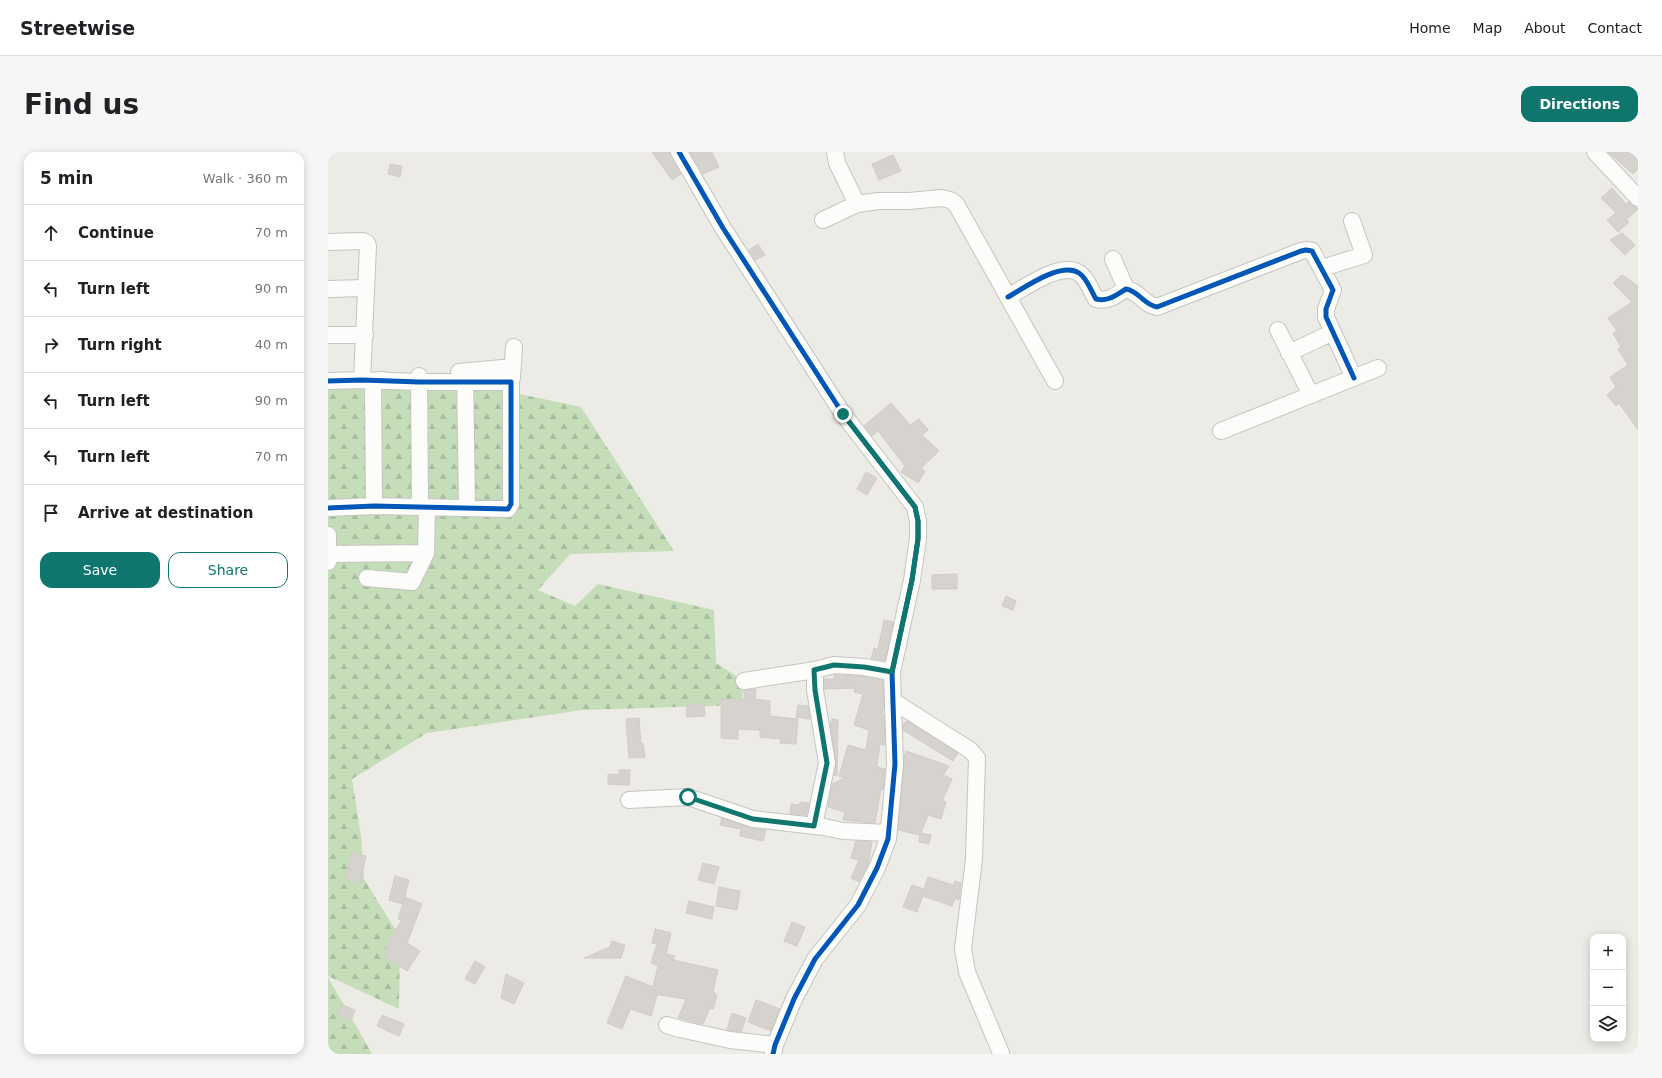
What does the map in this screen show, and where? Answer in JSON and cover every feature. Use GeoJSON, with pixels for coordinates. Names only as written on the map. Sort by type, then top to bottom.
{"type":"FeatureCollection","features":[{"type":"Feature","properties":{"kind":"street"},"geometry":{"type":"LineString","coordinates":[[667,1025],[774,1049],[794,999],[815,959],[858,905],[878,868],[888,839],[896,764],[892,672],[912,580],[918,539],[918,521],[915,507],[843,414],[723,228],[679,152]]}},
{"type":"Feature","properties":{"kind":"street"},"geometry":{"type":"LineString","coordinates":[[835,152],[837,163],[857,204]]}},
{"type":"Feature","properties":{"kind":"street"},"geometry":{"type":"LineString","coordinates":[[1595,152],[1638,198]]}},
{"type":"Feature","properties":{"kind":"street"},"geometry":{"type":"LineString","coordinates":[[823,220],[857,204],[878,201],[909,201],[941,198],[950,200],[956,204],[1055,381]]}},
{"type":"Feature","properties":{"kind":"street"},"geometry":{"type":"LineString","coordinates":[[1322,268],[1364,254],[1352,221]]}},
{"type":"Feature","properties":{"kind":"street"},"geometry":{"type":"LineString","coordinates":[[328,242],[364,241],[368,246],[365,335],[374,506]]}},
{"type":"Feature","properties":{"kind":"street"},"geometry":{"type":"LineString","coordinates":[[1008,297],[1058,271],[1068,269],[1079,273],[1084,278],[1096,299],[1103,301],[1126,289],[1133,290],[1151,306],[1156,306],[1301,251],[1312,251],[1333,290],[1326,309],[1326,317],[1354,378]]}},
{"type":"Feature","properties":{"kind":"street"},"geometry":{"type":"LineString","coordinates":[[1113,258],[1126,289]]}},
{"type":"Feature","properties":{"kind":"street"},"geometry":{"type":"LineString","coordinates":[[328,288],[366,288]]}},
{"type":"Feature","properties":{"kind":"street"},"geometry":{"type":"LineString","coordinates":[[1278,330],[1310,396]]}},
{"type":"Feature","properties":{"kind":"street"},"geometry":{"type":"LineString","coordinates":[[1289,353],[1333,332]]}},
{"type":"Feature","properties":{"kind":"street"},"geometry":{"type":"LineString","coordinates":[[328,335],[365,335]]}},
{"type":"Feature","properties":{"kind":"street"},"geometry":{"type":"LineString","coordinates":[[328,508],[374,506],[508,508],[511,504],[512,375],[514,348]]}},
{"type":"Feature","properties":{"kind":"street"},"geometry":{"type":"LineString","coordinates":[[1220,431],[1378,368]]}},
{"type":"Feature","properties":{"kind":"street"},"geometry":{"type":"LineString","coordinates":[[328,381],[512,375]]}},
{"type":"Feature","properties":{"kind":"street"},"geometry":{"type":"LineString","coordinates":[[465,377],[467,508]]}},
{"type":"Feature","properties":{"kind":"street"},"geometry":{"type":"LineString","coordinates":[[367,578],[412,582],[426,553],[419,379]]}},
{"type":"Feature","properties":{"kind":"street"},"geometry":{"type":"LineString","coordinates":[[328,535],[328,558],[426,553]]}},
{"type":"Feature","properties":{"kind":"street"},"geometry":{"type":"LineString","coordinates":[[744,681],[814,670],[834,665],[864,667],[892,672]]}},
{"type":"Feature","properties":{"kind":"street"},"geometry":{"type":"LineString","coordinates":[[814,670],[815,690],[827,763],[814,826]]}},
{"type":"Feature","properties":{"kind":"street"},"geometry":{"type":"LineString","coordinates":[[893,701],[970,750],[977,758],[974,859],[963,949],[967,972],[1001,1053]]}},
{"type":"Feature","properties":{"kind":"street"},"geometry":{"type":"LineString","coordinates":[[629,800],[688,797],[753,819],[843,831],[889,833]]}},
{"type":"Feature","properties":{"kind":"green space"},"geometry":{"type":"Polygon","coordinates":[[[426,374],[581,407],[674,551],[570,554],[538,590],[575,606],[598,584],[714,610],[716,663],[744,681],[741,705],[582,710],[427,733],[352,779],[361,836],[364,879],[400,937],[399,1009],[328,976],[328,381],[426,374]]]}},
{"type":"Feature","properties":{"kind":"green space"},"geometry":{"type":"Polygon","coordinates":[[[328,977],[372,1054],[328,1054],[328,977]]]}},
{"type":"Feature","properties":{"kind":"building"},"geometry":{"type":"Polygon","coordinates":[[[652,152],[670,152],[681,174],[672,180],[652,152]]]}},
{"type":"Feature","properties":{"kind":"building"},"geometry":{"type":"Polygon","coordinates":[[[690,152],[712,152],[719,167],[703,174],[690,152]]]}},
{"type":"Feature","properties":{"kind":"building"},"geometry":{"type":"Polygon","coordinates":[[[1608,152],[1638,152],[1638,169],[1633,174],[1608,152]]]}},
{"type":"Feature","properties":{"kind":"building"},"geometry":{"type":"Polygon","coordinates":[[[893,155],[901,171],[879,180],[872,164],[893,155]]]}},
{"type":"Feature","properties":{"kind":"building"},"geometry":{"type":"Polygon","coordinates":[[[390,164],[402,166],[400,177],[388,174],[390,164]]]}},
{"type":"Feature","properties":{"kind":"building"},"geometry":{"type":"Polygon","coordinates":[[[1612,188],[1626,204],[1629,202],[1638,209],[1626,220],[1629,222],[1618,232],[1607,220],[1616,213],[1601,198],[1612,188]]]}},
{"type":"Feature","properties":{"kind":"building"},"geometry":{"type":"Polygon","coordinates":[[[1622,233],[1635,245],[1625,255],[1610,240],[1622,233]]]}},
{"type":"Feature","properties":{"kind":"building"},"geometry":{"type":"Polygon","coordinates":[[[758,244],[765,255],[755,260],[749,250],[758,244]]]}},
{"type":"Feature","properties":{"kind":"building"},"geometry":{"type":"Polygon","coordinates":[[[1622,275],[1638,286],[1638,430],[1619,403],[1616,406],[1607,395],[1616,387],[1610,377],[1628,365],[1618,349],[1621,347],[1613,333],[1617,331],[1608,318],[1632,302],[1613,283],[1622,275]]]}},
{"type":"Feature","properties":{"kind":"building"},"geometry":{"type":"Polygon","coordinates":[[[891,403],[910,425],[919,419],[928,430],[922,435],[939,451],[921,468],[925,471],[918,483],[901,472],[905,466],[878,431],[872,436],[864,426],[891,403]]]}},
{"type":"Feature","properties":{"kind":"building"},"geometry":{"type":"Polygon","coordinates":[[[866,472],[877,478],[867,495],[857,489],[866,472]]]}},
{"type":"Feature","properties":{"kind":"building"},"geometry":{"type":"Polygon","coordinates":[[[957,574],[957,589],[932,589],[932,575],[957,574]]]}},
{"type":"Feature","properties":{"kind":"building"},"geometry":{"type":"Polygon","coordinates":[[[1006,596],[1016,601],[1013,610],[1002,606],[1006,596]]]}},
{"type":"Feature","properties":{"kind":"building"},"geometry":{"type":"Polygon","coordinates":[[[884,620],[893,622],[885,661],[871,659],[874,648],[878,649],[884,620]]]}},
{"type":"Feature","properties":{"kind":"building"},"geometry":{"type":"Polygon","coordinates":[[[834,675],[863,676],[883,680],[884,707],[882,714],[884,715],[885,745],[880,744],[877,767],[885,769],[883,790],[881,789],[875,823],[843,820],[845,812],[828,807],[832,784],[844,778],[839,776],[848,745],[866,750],[869,730],[854,725],[863,694],[854,692],[855,688],[824,689],[824,679],[834,679],[834,675]]]}},
{"type":"Feature","properties":{"kind":"building"},"geometry":{"type":"Polygon","coordinates":[[[756,689],[755,699],[770,701],[770,716],[798,719],[796,744],[780,743],[781,739],[760,737],[760,730],[738,729],[738,739],[721,738],[721,699],[744,699],[744,690],[756,689]]]}},
{"type":"Feature","properties":{"kind":"building"},"geometry":{"type":"Polygon","coordinates":[[[704,703],[705,716],[687,717],[686,705],[704,703]]]}},
{"type":"Feature","properties":{"kind":"building"},"geometry":{"type":"Polygon","coordinates":[[[798,705],[808,706],[810,719],[796,717],[798,705]]]}},
{"type":"Feature","properties":{"kind":"building"},"geometry":{"type":"Polygon","coordinates":[[[639,718],[641,744],[643,743],[645,757],[629,758],[626,719],[639,718]]]}},
{"type":"Feature","properties":{"kind":"building"},"geometry":{"type":"Polygon","coordinates":[[[832,719],[838,720],[837,776],[834,775],[836,762],[830,722],[832,719]]]}},
{"type":"Feature","properties":{"kind":"building"},"geometry":{"type":"Polygon","coordinates":[[[907,721],[958,753],[953,761],[903,730],[903,724],[907,721]]]}},
{"type":"Feature","properties":{"kind":"building"},"geometry":{"type":"Polygon","coordinates":[[[906,751],[949,766],[943,775],[952,779],[942,801],[946,802],[941,819],[928,815],[921,833],[931,835],[929,844],[919,842],[920,835],[898,830],[904,757],[906,751]]]}},
{"type":"Feature","properties":{"kind":"building"},"geometry":{"type":"Polygon","coordinates":[[[619,770],[630,770],[629,785],[608,784],[608,774],[619,775],[619,770]]]}},
{"type":"Feature","properties":{"kind":"building"},"geometry":{"type":"Polygon","coordinates":[[[800,802],[809,803],[806,815],[790,814],[791,804],[799,805],[800,802]]]}},
{"type":"Feature","properties":{"kind":"building"},"geometry":{"type":"Polygon","coordinates":[[[722,818],[750,828],[766,830],[763,841],[740,836],[741,829],[720,825],[722,818]]]}},
{"type":"Feature","properties":{"kind":"building"},"geometry":{"type":"Polygon","coordinates":[[[856,841],[872,842],[868,865],[859,882],[851,878],[859,860],[851,858],[856,841]]]}},
{"type":"Feature","properties":{"kind":"building"},"geometry":{"type":"Polygon","coordinates":[[[352,853],[366,856],[360,884],[345,880],[352,853]]]}},
{"type":"Feature","properties":{"kind":"building"},"geometry":{"type":"Polygon","coordinates":[[[703,863],[719,867],[714,884],[698,880],[703,863]]]}},
{"type":"Feature","properties":{"kind":"building"},"geometry":{"type":"Polygon","coordinates":[[[395,876],[409,880],[403,904],[389,900],[395,876]]]}},
{"type":"Feature","properties":{"kind":"building"},"geometry":{"type":"Polygon","coordinates":[[[928,877],[953,885],[955,881],[961,883],[959,900],[955,898],[952,906],[923,896],[917,912],[903,907],[912,885],[924,889],[928,877]]]}},
{"type":"Feature","properties":{"kind":"building"},"geometry":{"type":"Polygon","coordinates":[[[719,887],[740,891],[737,910],[716,906],[719,887]]]}},
{"type":"Feature","properties":{"kind":"building"},"geometry":{"type":"Polygon","coordinates":[[[405,897],[422,904],[407,943],[420,951],[407,971],[385,957],[389,951],[385,946],[402,920],[398,919],[405,897]]]}},
{"type":"Feature","properties":{"kind":"building"},"geometry":{"type":"Polygon","coordinates":[[[689,901],[714,907],[712,919],[686,913],[689,901]]]}},
{"type":"Feature","properties":{"kind":"building"},"geometry":{"type":"Polygon","coordinates":[[[792,922],[805,927],[797,946],[784,941],[792,922]]]}},
{"type":"Feature","properties":{"kind":"building"},"geometry":{"type":"Polygon","coordinates":[[[655,929],[671,933],[666,954],[675,956],[673,960],[718,970],[713,991],[717,996],[713,1009],[710,1008],[703,1024],[678,1018],[686,999],[661,995],[657,995],[651,1016],[631,1009],[622,1029],[607,1023],[626,976],[653,987],[658,966],[651,963],[657,944],[652,943],[655,929]]]}},
{"type":"Feature","properties":{"kind":"building"},"geometry":{"type":"Polygon","coordinates":[[[612,941],[625,945],[621,958],[584,958],[610,947],[612,941]]]}},
{"type":"Feature","properties":{"kind":"building"},"geometry":{"type":"Polygon","coordinates":[[[475,961],[485,967],[475,984],[465,979],[475,961]]]}},
{"type":"Feature","properties":{"kind":"building"},"geometry":{"type":"Polygon","coordinates":[[[506,974],[524,983],[514,1004],[501,998],[506,974]]]}},
{"type":"Feature","properties":{"kind":"building"},"geometry":{"type":"Polygon","coordinates":[[[756,1000],[780,1009],[771,1031],[748,1022],[756,1000]]]}},
{"type":"Feature","properties":{"kind":"building"},"geometry":{"type":"Polygon","coordinates":[[[343,1005],[355,1010],[351,1021],[337,1014],[343,1005]]]}},
{"type":"Feature","properties":{"kind":"building"},"geometry":{"type":"Polygon","coordinates":[[[732,1013],[746,1018],[741,1032],[727,1030],[732,1013]]]}},
{"type":"Feature","properties":{"kind":"building"},"geometry":{"type":"Polygon","coordinates":[[[382,1015],[404,1024],[399,1036],[377,1026],[382,1015]]]}},
{"type":"Feature","properties":{"kind":"cycle path"},"geometry":{"type":"LineString","coordinates":[[679,152],[723,228],[843,414],[915,507],[918,521],[918,539],[912,580],[892,672],[895,764],[888,839],[877,868],[858,905],[815,959],[794,999],[775,1045],[773,1054]]}},
{"type":"Feature","properties":{"kind":"cycle path"},"geometry":{"type":"LineString","coordinates":[[1008,297],[1043,277],[1063,270],[1071,270],[1082,275],[1096,299],[1108,299],[1126,289],[1134,292],[1148,304],[1157,307],[1301,251],[1312,251],[1333,290],[1326,309],[1326,317],[1354,378]]}},
{"type":"Feature","properties":{"kind":"cycle path"},"geometry":{"type":"LineString","coordinates":[[328,381],[511,382],[511,504],[508,509],[374,506],[328,508]]}},
{"type":"Feature","properties":{"kind":"route"},"geometry":{"type":"LineString","coordinates":[[688,797],[753,819],[814,826],[817,804],[827,763],[815,690],[814,670],[834,665],[864,667],[892,672],[912,580],[918,539],[918,521],[915,507],[889,471],[843,414]]}}]}
